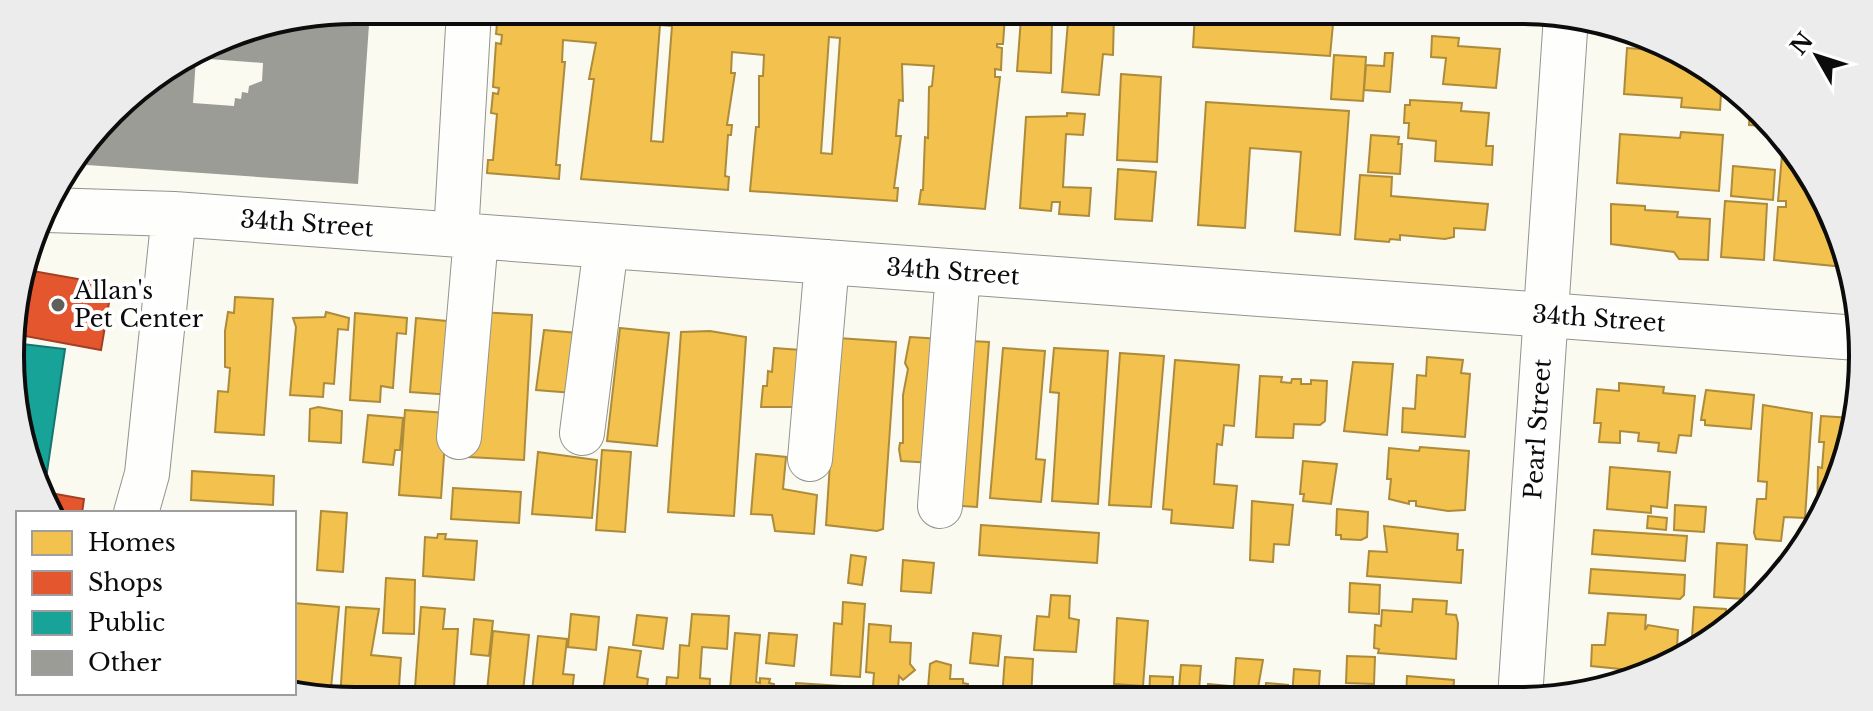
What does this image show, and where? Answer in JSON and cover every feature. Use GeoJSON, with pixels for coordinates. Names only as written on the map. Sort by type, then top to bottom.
{"type":"FeatureCollection","features":[{"type":"Feature","properties":{"kind":"street"},"geometry":{"type":"LineString","coordinates":[[459,437],[469,24]]}},
{"type":"Feature","properties":{"kind":"street","name":"Pearl Street"},"geometry":{"type":"LineString","coordinates":[[1521,687],[1565,28]]}},
{"type":"Feature","properties":{"kind":"street","name":"34th Street"},"geometry":{"type":"LineString","coordinates":[[57,210],[174,214],[1848,337]]}},
{"type":"Feature","properties":{"kind":"street"},"geometry":{"type":"LineString","coordinates":[[137,511],[147,474],[174,214]]}},
{"type":"Feature","properties":{"kind":"street"},"geometry":{"type":"LineString","coordinates":[[582,433],[606,246]]}},
{"type":"Feature","properties":{"kind":"street"},"geometry":{"type":"LineString","coordinates":[[810,459],[827,262]]}},
{"type":"Feature","properties":{"kind":"street"},"geometry":{"type":"LineString","coordinates":[[940,506],[958,272]]}},
{"type":"Feature","properties":{"kind":"building: Homes"},"geometry":{"type":"Polygon","coordinates":[[[497,24],[1004,24],[1003,44],[997,44],[1002,48],[1001,70],[995,69],[995,77],[1000,77],[985,209],[919,204],[923,190],[925,137],[928,138],[929,87],[932,86],[934,66],[902,64],[903,101],[899,100],[896,136],[901,136],[894,188],[898,188],[897,201],[750,191],[756,127],[759,127],[759,76],[763,76],[764,55],[732,52],[731,73],[735,73],[727,125],[732,125],[731,135],[728,135],[725,176],[729,177],[728,190],[581,179],[594,79],[589,79],[596,43],[563,40],[562,62],[565,62],[556,165],[560,165],[559,179],[487,173],[488,160],[493,160],[497,114],[491,113],[493,93],[498,94],[499,88],[493,87],[496,43],[501,44],[502,35],[496,34],[497,24]],[[660,25],[651,141],[663,142],[672,26],[660,25]],[[829,37],[821,153],[832,154],[840,38],[829,37]]]}},
{"type":"Feature","properties":{"kind":"building: Homes"},"geometry":{"type":"Polygon","coordinates":[[[1021,24],[1052,24],[1051,73],[1017,71],[1021,24]]]}},
{"type":"Feature","properties":{"kind":"building: Homes"},"geometry":{"type":"Polygon","coordinates":[[[1068,24],[1114,24],[1113,55],[1103,54],[1099,95],[1062,92],[1068,24]]]}},
{"type":"Feature","properties":{"kind":"building: Homes"},"geometry":{"type":"Polygon","coordinates":[[[1194,24],[1333,24],[1330,56],[1193,47],[1194,24]]]}},
{"type":"Feature","properties":{"kind":"building: Homes"},"geometry":{"type":"Polygon","coordinates":[[[1432,36],[1459,38],[1458,46],[1500,49],[1496,88],[1443,84],[1446,58],[1431,57],[1432,36]]]}},
{"type":"Feature","properties":{"kind":"building: Homes"},"geometry":{"type":"Polygon","coordinates":[[[1627,48],[1645,49],[1683,68],[1721,95],[1720,110],[1681,107],[1682,98],[1624,94],[1627,48]]]}},
{"type":"Feature","properties":{"kind":"building: Homes"},"geometry":{"type":"Polygon","coordinates":[[[1385,53],[1393,53],[1390,92],[1364,90],[1366,65],[1384,66],[1385,53]]]}},
{"type":"Feature","properties":{"kind":"building: Homes"},"geometry":{"type":"Polygon","coordinates":[[[1334,55],[1366,57],[1363,101],[1331,99],[1334,55]]]}},
{"type":"Feature","properties":{"kind":"building: Homes"},"geometry":{"type":"Polygon","coordinates":[[[1121,74],[1161,77],[1157,162],[1117,160],[1121,74]]]}},
{"type":"Feature","properties":{"kind":"building: Homes"},"geometry":{"type":"Polygon","coordinates":[[[1410,100],[1462,103],[1461,111],[1489,113],[1486,146],[1493,146],[1492,165],[1435,161],[1436,141],[1408,138],[1409,123],[1404,123],[1405,105],[1410,105],[1410,100]]]}},
{"type":"Feature","properties":{"kind":"building: Homes"},"geometry":{"type":"Polygon","coordinates":[[[1206,102],[1349,111],[1340,235],[1295,231],[1301,152],[1250,148],[1245,228],[1198,225],[1206,102]]]}},
{"type":"Feature","properties":{"kind":"building: Homes"},"geometry":{"type":"Polygon","coordinates":[[[1067,113],[1085,114],[1083,135],[1066,134],[1063,187],[1091,188],[1089,216],[1059,214],[1060,202],[1052,202],[1051,211],[1020,208],[1026,117],[1067,116],[1067,113]]]}},
{"type":"Feature","properties":{"kind":"building: Homes"},"geometry":{"type":"Polygon","coordinates":[[[1681,132],[1723,135],[1719,191],[1617,183],[1620,134],[1680,138],[1681,132]]]}},
{"type":"Feature","properties":{"kind":"building: Homes"},"geometry":{"type":"Polygon","coordinates":[[[1371,135],[1399,137],[1398,144],[1402,144],[1400,174],[1368,172],[1371,135]]]}},
{"type":"Feature","properties":{"kind":"building: Homes"},"geometry":{"type":"Polygon","coordinates":[[[1782,156],[1815,209],[1837,266],[1774,260],[1778,207],[1786,207],[1786,201],[1778,201],[1782,156]]]}},
{"type":"Feature","properties":{"kind":"building: Homes"},"geometry":{"type":"Polygon","coordinates":[[[1733,166],[1775,170],[1773,200],[1731,196],[1733,166]]]}},
{"type":"Feature","properties":{"kind":"building: Homes"},"geometry":{"type":"Polygon","coordinates":[[[1118,169],[1156,172],[1152,221],[1115,219],[1118,169]]]}},
{"type":"Feature","properties":{"kind":"building: Homes"},"geometry":{"type":"Polygon","coordinates":[[[1360,175],[1392,177],[1391,196],[1488,204],[1485,230],[1454,228],[1454,237],[1445,239],[1400,235],[1400,240],[1390,239],[1389,242],[1355,239],[1360,175]]]}},
{"type":"Feature","properties":{"kind":"building: Homes"},"geometry":{"type":"Polygon","coordinates":[[[1725,201],[1767,204],[1764,260],[1721,257],[1725,201]]]}},
{"type":"Feature","properties":{"kind":"building: Homes"},"geometry":{"type":"Polygon","coordinates":[[[1611,204],[1645,206],[1645,210],[1678,212],[1677,217],[1710,219],[1708,260],[1679,259],[1674,252],[1611,244],[1611,204]]]}},
{"type":"Feature","properties":{"kind":"building: Homes"},"geometry":{"type":"Polygon","coordinates":[[[235,297],[273,299],[264,435],[215,432],[218,391],[228,392],[230,368],[225,367],[225,331],[228,312],[234,313],[235,297]]]}},
{"type":"Feature","properties":{"kind":"building: Homes"},"geometry":{"type":"Polygon","coordinates":[[[326,312],[349,318],[348,330],[338,329],[334,384],[324,383],[323,397],[290,395],[296,327],[293,318],[325,317],[326,312]]]}},
{"type":"Feature","properties":{"kind":"building: Homes"},"geometry":{"type":"Polygon","coordinates":[[[479,312],[532,315],[524,460],[469,457],[479,312]]]}},
{"type":"Feature","properties":{"kind":"building: Homes"},"geometry":{"type":"Polygon","coordinates":[[[355,313],[407,318],[406,334],[397,333],[393,388],[381,386],[380,402],[350,400],[355,313]]]}},
{"type":"Feature","properties":{"kind":"building: Homes"},"geometry":{"type":"Polygon","coordinates":[[[416,318],[457,322],[452,395],[410,392],[416,318]]]}},
{"type":"Feature","properties":{"kind":"building: Homes"},"geometry":{"type":"Polygon","coordinates":[[[620,328],[669,333],[657,446],[607,441],[620,328]]]}},
{"type":"Feature","properties":{"kind":"building: Homes"},"geometry":{"type":"Polygon","coordinates":[[[544,330],[578,333],[573,393],[536,390],[544,330]]]}},
{"type":"Feature","properties":{"kind":"building: Homes"},"geometry":{"type":"Polygon","coordinates":[[[710,331],[746,337],[734,516],[668,512],[681,332],[710,331]]]}},
{"type":"Feature","properties":{"kind":"building: Homes"},"geometry":{"type":"Polygon","coordinates":[[[910,337],[941,339],[933,463],[901,461],[903,395],[908,369],[905,363],[910,337]]]}},
{"type":"Feature","properties":{"kind":"building: Homes"},"geometry":{"type":"Polygon","coordinates":[[[838,338],[896,342],[883,529],[877,531],[826,525],[838,338]]]}},
{"type":"Feature","properties":{"kind":"building: Homes"},"geometry":{"type":"Polygon","coordinates":[[[970,341],[989,342],[977,507],[946,505],[970,341]]]}},
{"type":"Feature","properties":{"kind":"building: Homes"},"geometry":{"type":"Polygon","coordinates":[[[774,348],[801,350],[813,407],[761,407],[763,386],[767,386],[768,371],[772,372],[774,348]]]}},
{"type":"Feature","properties":{"kind":"building: Homes"},"geometry":{"type":"Polygon","coordinates":[[[1003,348],[1045,351],[1036,459],[1045,460],[1041,502],[990,498],[1003,348]]]}},
{"type":"Feature","properties":{"kind":"building: Homes"},"geometry":{"type":"Polygon","coordinates":[[[1054,348],[1108,351],[1098,504],[1052,501],[1059,393],[1050,392],[1054,348]]]}},
{"type":"Feature","properties":{"kind":"building: Homes"},"geometry":{"type":"Polygon","coordinates":[[[1120,353],[1164,356],[1151,507],[1109,505],[1120,353]]]}},
{"type":"Feature","properties":{"kind":"building: Homes"},"geometry":{"type":"Polygon","coordinates":[[[1427,357],[1463,360],[1461,373],[1470,374],[1465,437],[1402,432],[1403,408],[1415,409],[1417,375],[1426,376],[1427,357]]]}},
{"type":"Feature","properties":{"kind":"building: Homes"},"geometry":{"type":"Polygon","coordinates":[[[1175,360],[1239,365],[1234,426],[1224,425],[1222,445],[1217,444],[1214,484],[1237,486],[1233,528],[1171,523],[1172,510],[1163,509],[1175,360]]]}},
{"type":"Feature","properties":{"kind":"building: Homes"},"geometry":{"type":"Polygon","coordinates":[[[1353,362],[1393,364],[1387,435],[1344,431],[1353,362]]]}},
{"type":"Feature","properties":{"kind":"building: Homes"},"geometry":{"type":"Polygon","coordinates":[[[1260,376],[1282,377],[1281,382],[1291,383],[1292,379],[1301,379],[1301,384],[1311,384],[1311,380],[1327,381],[1325,421],[1320,425],[1294,424],[1293,438],[1256,437],[1260,376]]]}},
{"type":"Feature","properties":{"kind":"building: Homes"},"geometry":{"type":"Polygon","coordinates":[[[1619,383],[1664,387],[1663,393],[1695,396],[1691,436],[1679,435],[1676,453],[1658,451],[1659,443],[1638,441],[1639,433],[1620,431],[1620,443],[1599,442],[1601,423],[1594,423],[1597,389],[1619,391],[1619,383]]]}},
{"type":"Feature","properties":{"kind":"building: Homes"},"geometry":{"type":"Polygon","coordinates":[[[1706,390],[1754,395],[1751,429],[1705,425],[1705,420],[1701,420],[1706,390]]]}},
{"type":"Feature","properties":{"kind":"building: Homes"},"geometry":{"type":"Polygon","coordinates":[[[1763,405],[1812,413],[1805,518],[1784,517],[1781,541],[1756,539],[1754,533],[1757,499],[1766,499],[1767,482],[1758,481],[1763,405]]]}},
{"type":"Feature","properties":{"kind":"building: Homes"},"geometry":{"type":"Polygon","coordinates":[[[318,407],[342,411],[341,443],[309,441],[310,409],[318,407]]]}},
{"type":"Feature","properties":{"kind":"building: Homes"},"geometry":{"type":"Polygon","coordinates":[[[405,410],[447,413],[441,498],[399,495],[405,410]]]}},
{"type":"Feature","properties":{"kind":"building: Homes"},"geometry":{"type":"Polygon","coordinates":[[[368,415],[403,418],[400,450],[395,450],[393,465],[363,462],[368,415]]]}},
{"type":"Feature","properties":{"kind":"building: Homes"},"geometry":{"type":"Polygon","coordinates":[[[1821,416],[1843,417],[1817,497],[1818,467],[1822,468],[1824,442],[1819,442],[1821,416]]]}},
{"type":"Feature","properties":{"kind":"building: Homes"},"geometry":{"type":"Polygon","coordinates":[[[1420,447],[1469,451],[1465,510],[1448,511],[1416,506],[1416,501],[1409,501],[1409,504],[1389,499],[1389,448],[1419,451],[1420,447]]]}},
{"type":"Feature","properties":{"kind":"building: Homes"},"geometry":{"type":"Polygon","coordinates":[[[602,450],[631,452],[625,532],[596,530],[602,450]]]}},
{"type":"Feature","properties":{"kind":"building: Homes"},"geometry":{"type":"Polygon","coordinates":[[[538,452],[597,460],[592,518],[532,514],[538,452]]]}},
{"type":"Feature","properties":{"kind":"building: Homes"},"geometry":{"type":"Polygon","coordinates":[[[756,454],[786,457],[783,489],[817,495],[814,534],[775,531],[772,515],[751,514],[756,454]]]}},
{"type":"Feature","properties":{"kind":"building: Homes"},"geometry":{"type":"Polygon","coordinates":[[[1303,461],[1337,464],[1331,504],[1303,501],[1304,494],[1300,494],[1303,461]]]}},
{"type":"Feature","properties":{"kind":"building: Homes"},"geometry":{"type":"Polygon","coordinates":[[[1610,467],[1670,472],[1667,508],[1651,506],[1651,513],[1607,509],[1610,467]]]}},
{"type":"Feature","properties":{"kind":"building: Homes"},"geometry":{"type":"Polygon","coordinates":[[[192,471],[274,476],[273,505],[191,500],[192,471]]]}},
{"type":"Feature","properties":{"kind":"building: Homes"},"geometry":{"type":"Polygon","coordinates":[[[453,488],[521,492],[519,523],[451,519],[453,488]]]}},
{"type":"Feature","properties":{"kind":"building: Homes"},"geometry":{"type":"Polygon","coordinates":[[[1252,501],[1293,505],[1289,545],[1274,544],[1273,562],[1250,560],[1252,501]]]}},
{"type":"Feature","properties":{"kind":"building: Homes"},"geometry":{"type":"Polygon","coordinates":[[[1675,505],[1706,507],[1704,532],[1674,530],[1675,505]]]}},
{"type":"Feature","properties":{"kind":"building: Homes"},"geometry":{"type":"Polygon","coordinates":[[[1337,509],[1368,512],[1367,537],[1361,540],[1341,539],[1341,535],[1336,535],[1337,509]]]}},
{"type":"Feature","properties":{"kind":"building: Homes"},"geometry":{"type":"Polygon","coordinates":[[[321,511],[347,513],[343,572],[317,570],[321,511]]]}},
{"type":"Feature","properties":{"kind":"building: Homes"},"geometry":{"type":"Polygon","coordinates":[[[1648,516],[1667,518],[1666,530],[1647,528],[1648,516]]]}},
{"type":"Feature","properties":{"kind":"building: Homes"},"geometry":{"type":"Polygon","coordinates":[[[981,525],[1099,533],[1097,563],[979,555],[981,525]]]}},
{"type":"Feature","properties":{"kind":"building: Homes"},"geometry":{"type":"Polygon","coordinates":[[[1384,526],[1458,534],[1457,550],[1463,550],[1461,583],[1367,576],[1369,551],[1387,552],[1384,526]]]}},
{"type":"Feature","properties":{"kind":"building: Homes"},"geometry":{"type":"Polygon","coordinates":[[[1594,530],[1687,536],[1685,561],[1592,554],[1594,530]]]}},
{"type":"Feature","properties":{"kind":"building: Homes"},"geometry":{"type":"Polygon","coordinates":[[[438,534],[446,534],[445,539],[477,541],[474,580],[423,576],[425,537],[437,538],[438,534]]]}},
{"type":"Feature","properties":{"kind":"building: Homes"},"geometry":{"type":"Polygon","coordinates":[[[1717,543],[1747,545],[1744,597],[1714,597],[1717,543]]]}},
{"type":"Feature","properties":{"kind":"building: Homes"},"geometry":{"type":"Polygon","coordinates":[[[851,555],[866,557],[862,585],[848,583],[851,555]]]}},
{"type":"Feature","properties":{"kind":"building: Homes"},"geometry":{"type":"Polygon","coordinates":[[[903,560],[934,563],[931,593],[901,591],[903,560]]]}},
{"type":"Feature","properties":{"kind":"building: Homes"},"geometry":{"type":"Polygon","coordinates":[[[1591,569],[1685,575],[1684,595],[1680,599],[1589,593],[1591,569]]]}},
{"type":"Feature","properties":{"kind":"building: Homes"},"geometry":{"type":"Polygon","coordinates":[[[386,578],[415,580],[414,634],[383,633],[386,578]]]}},
{"type":"Feature","properties":{"kind":"building: Homes"},"geometry":{"type":"Polygon","coordinates":[[[1350,583],[1380,585],[1379,614],[1349,612],[1350,583]]]}},
{"type":"Feature","properties":{"kind":"building: Homes"},"geometry":{"type":"Polygon","coordinates":[[[1051,595],[1070,596],[1069,618],[1079,620],[1076,652],[1034,650],[1037,616],[1049,617],[1051,595]]]}},
{"type":"Feature","properties":{"kind":"building: Homes"},"geometry":{"type":"Polygon","coordinates":[[[1413,599],[1447,601],[1446,614],[1456,615],[1458,623],[1456,659],[1378,653],[1379,649],[1374,648],[1375,625],[1381,626],[1382,610],[1412,612],[1413,599]]]}},
{"type":"Feature","properties":{"kind":"building: Homes"},"geometry":{"type":"Polygon","coordinates":[[[843,602],[865,604],[860,677],[831,675],[834,623],[842,624],[843,602]]]}},
{"type":"Feature","properties":{"kind":"building: Homes"},"geometry":{"type":"Polygon","coordinates":[[[296,603],[339,607],[331,686],[296,682],[296,603]]]}},
{"type":"Feature","properties":{"kind":"building: Homes"},"geometry":{"type":"Polygon","coordinates":[[[346,607],[379,609],[371,655],[401,658],[399,687],[341,686],[346,607]]]}},
{"type":"Feature","properties":{"kind":"building: Homes"},"geometry":{"type":"Polygon","coordinates":[[[421,607],[445,609],[443,629],[458,629],[454,687],[415,687],[421,607]]]}},
{"type":"Feature","properties":{"kind":"building: Homes"},"geometry":{"type":"Polygon","coordinates":[[[1694,607],[1726,609],[1726,613],[1692,637],[1694,607]]]}},
{"type":"Feature","properties":{"kind":"building: Homes"},"geometry":{"type":"Polygon","coordinates":[[[1608,613],[1646,615],[1645,630],[1648,625],[1678,630],[1677,646],[1623,669],[1591,666],[1592,645],[1605,645],[1608,613]]]}},
{"type":"Feature","properties":{"kind":"building: Homes"},"geometry":{"type":"Polygon","coordinates":[[[571,614],[599,617],[596,650],[568,647],[571,614]]]}},
{"type":"Feature","properties":{"kind":"building: Homes"},"geometry":{"type":"Polygon","coordinates":[[[692,614],[729,616],[727,649],[702,647],[700,678],[710,679],[710,687],[666,687],[667,677],[678,678],[680,645],[689,646],[692,614]]]}},
{"type":"Feature","properties":{"kind":"building: Homes"},"geometry":{"type":"Polygon","coordinates":[[[637,615],[667,618],[663,649],[633,645],[637,615]]]}},
{"type":"Feature","properties":{"kind":"building: Homes"},"geometry":{"type":"Polygon","coordinates":[[[1117,618],[1148,621],[1143,686],[1114,684],[1117,618]]]}},
{"type":"Feature","properties":{"kind":"building: Homes"},"geometry":{"type":"Polygon","coordinates":[[[474,619],[493,621],[489,656],[471,654],[474,619]]]}},
{"type":"Feature","properties":{"kind":"building: Homes"},"geometry":{"type":"Polygon","coordinates":[[[869,624],[891,626],[890,642],[911,643],[910,664],[915,670],[903,680],[899,676],[898,687],[864,687],[873,686],[874,673],[866,672],[869,624]]]}},
{"type":"Feature","properties":{"kind":"building: Homes"},"geometry":{"type":"Polygon","coordinates":[[[493,631],[529,635],[523,687],[487,687],[493,631]]]}},
{"type":"Feature","properties":{"kind":"building: Homes"},"geometry":{"type":"Polygon","coordinates":[[[735,633],[760,635],[756,682],[760,683],[760,678],[770,679],[769,683],[774,684],[774,687],[730,687],[735,633]]]}},
{"type":"Feature","properties":{"kind":"building: Homes"},"geometry":{"type":"Polygon","coordinates":[[[769,633],[797,635],[794,666],[766,663],[769,633]]]}},
{"type":"Feature","properties":{"kind":"building: Homes"},"geometry":{"type":"Polygon","coordinates":[[[973,633],[1001,636],[998,666],[970,663],[973,633]]]}},
{"type":"Feature","properties":{"kind":"building: Homes"},"geometry":{"type":"Polygon","coordinates":[[[538,636],[567,639],[563,674],[574,675],[573,687],[533,687],[538,636]]]}},
{"type":"Feature","properties":{"kind":"building: Homes"},"geometry":{"type":"Polygon","coordinates":[[[609,647],[641,651],[637,677],[648,679],[647,687],[604,687],[609,647]]]}},
{"type":"Feature","properties":{"kind":"building: Homes"},"geometry":{"type":"Polygon","coordinates":[[[1347,656],[1375,657],[1374,684],[1346,683],[1347,656]]]}},
{"type":"Feature","properties":{"kind":"building: Homes"},"geometry":{"type":"Polygon","coordinates":[[[1005,657],[1033,659],[1032,687],[1003,687],[1005,657]]]}},
{"type":"Feature","properties":{"kind":"building: Homes"},"geometry":{"type":"Polygon","coordinates":[[[1236,658],[1263,660],[1258,687],[1234,686],[1236,658]]]}},
{"type":"Feature","properties":{"kind":"building: Homes"},"geometry":{"type":"Polygon","coordinates":[[[936,661],[951,665],[950,679],[963,679],[968,687],[928,687],[930,664],[936,661]]]}},
{"type":"Feature","properties":{"kind":"building: Homes"},"geometry":{"type":"Polygon","coordinates":[[[1181,665],[1201,666],[1199,687],[1179,687],[1181,665]]]}},
{"type":"Feature","properties":{"kind":"building: Homes"},"geometry":{"type":"Polygon","coordinates":[[[1294,669],[1320,671],[1319,687],[1293,687],[1294,669]]]}},
{"type":"Feature","properties":{"kind":"building: Homes"},"geometry":{"type":"Polygon","coordinates":[[[1150,676],[1173,677],[1173,687],[1150,687],[1150,676]]]}},
{"type":"Feature","properties":{"kind":"building: Homes"},"geometry":{"type":"Polygon","coordinates":[[[1407,676],[1454,680],[1454,687],[1406,687],[1407,676]]]}},
{"type":"Feature","properties":{"kind":"building: Homes"},"geometry":{"type":"Polygon","coordinates":[[[796,683],[841,686],[841,687],[796,687],[796,683]]]}},
{"type":"Feature","properties":{"kind":"building: Homes"},"geometry":{"type":"Polygon","coordinates":[[[1266,683],[1288,685],[1288,687],[1266,687],[1266,683]]]}},
{"type":"Feature","properties":{"kind":"building: Homes"},"geometry":{"type":"Polygon","coordinates":[[[1208,684],[1229,686],[1229,687],[1208,687],[1208,684]]]}},
{"type":"Feature","properties":{"kind":"building: Shops"},"geometry":{"type":"Polygon","coordinates":[[[35,271],[112,285],[101,350],[25,336],[35,271]]]}},
{"type":"Feature","properties":{"kind":"building: Shops"},"geometry":{"type":"Polygon","coordinates":[[[54,494],[84,499],[82,511],[63,511],[54,494]]]}},
{"type":"Feature","properties":{"kind":"building: Public"},"geometry":{"type":"Polygon","coordinates":[[[25,344],[65,349],[47,472],[30,420],[25,344]]]}},
{"type":"Feature","properties":{"kind":"building: Other"},"geometry":{"type":"Polygon","coordinates":[[[369,24],[358,184],[87,165],[106,137],[137,106],[196,65],[193,103],[234,106],[235,98],[241,99],[242,92],[248,93],[249,86],[262,81],[263,63],[209,58],[291,30],[369,24]]]}},
{"type":"Feature","properties":{"kind":"place","name":"Allan's Pet Center"},"geometry":{"type":"Point","coordinates":[58,305]}}]}
